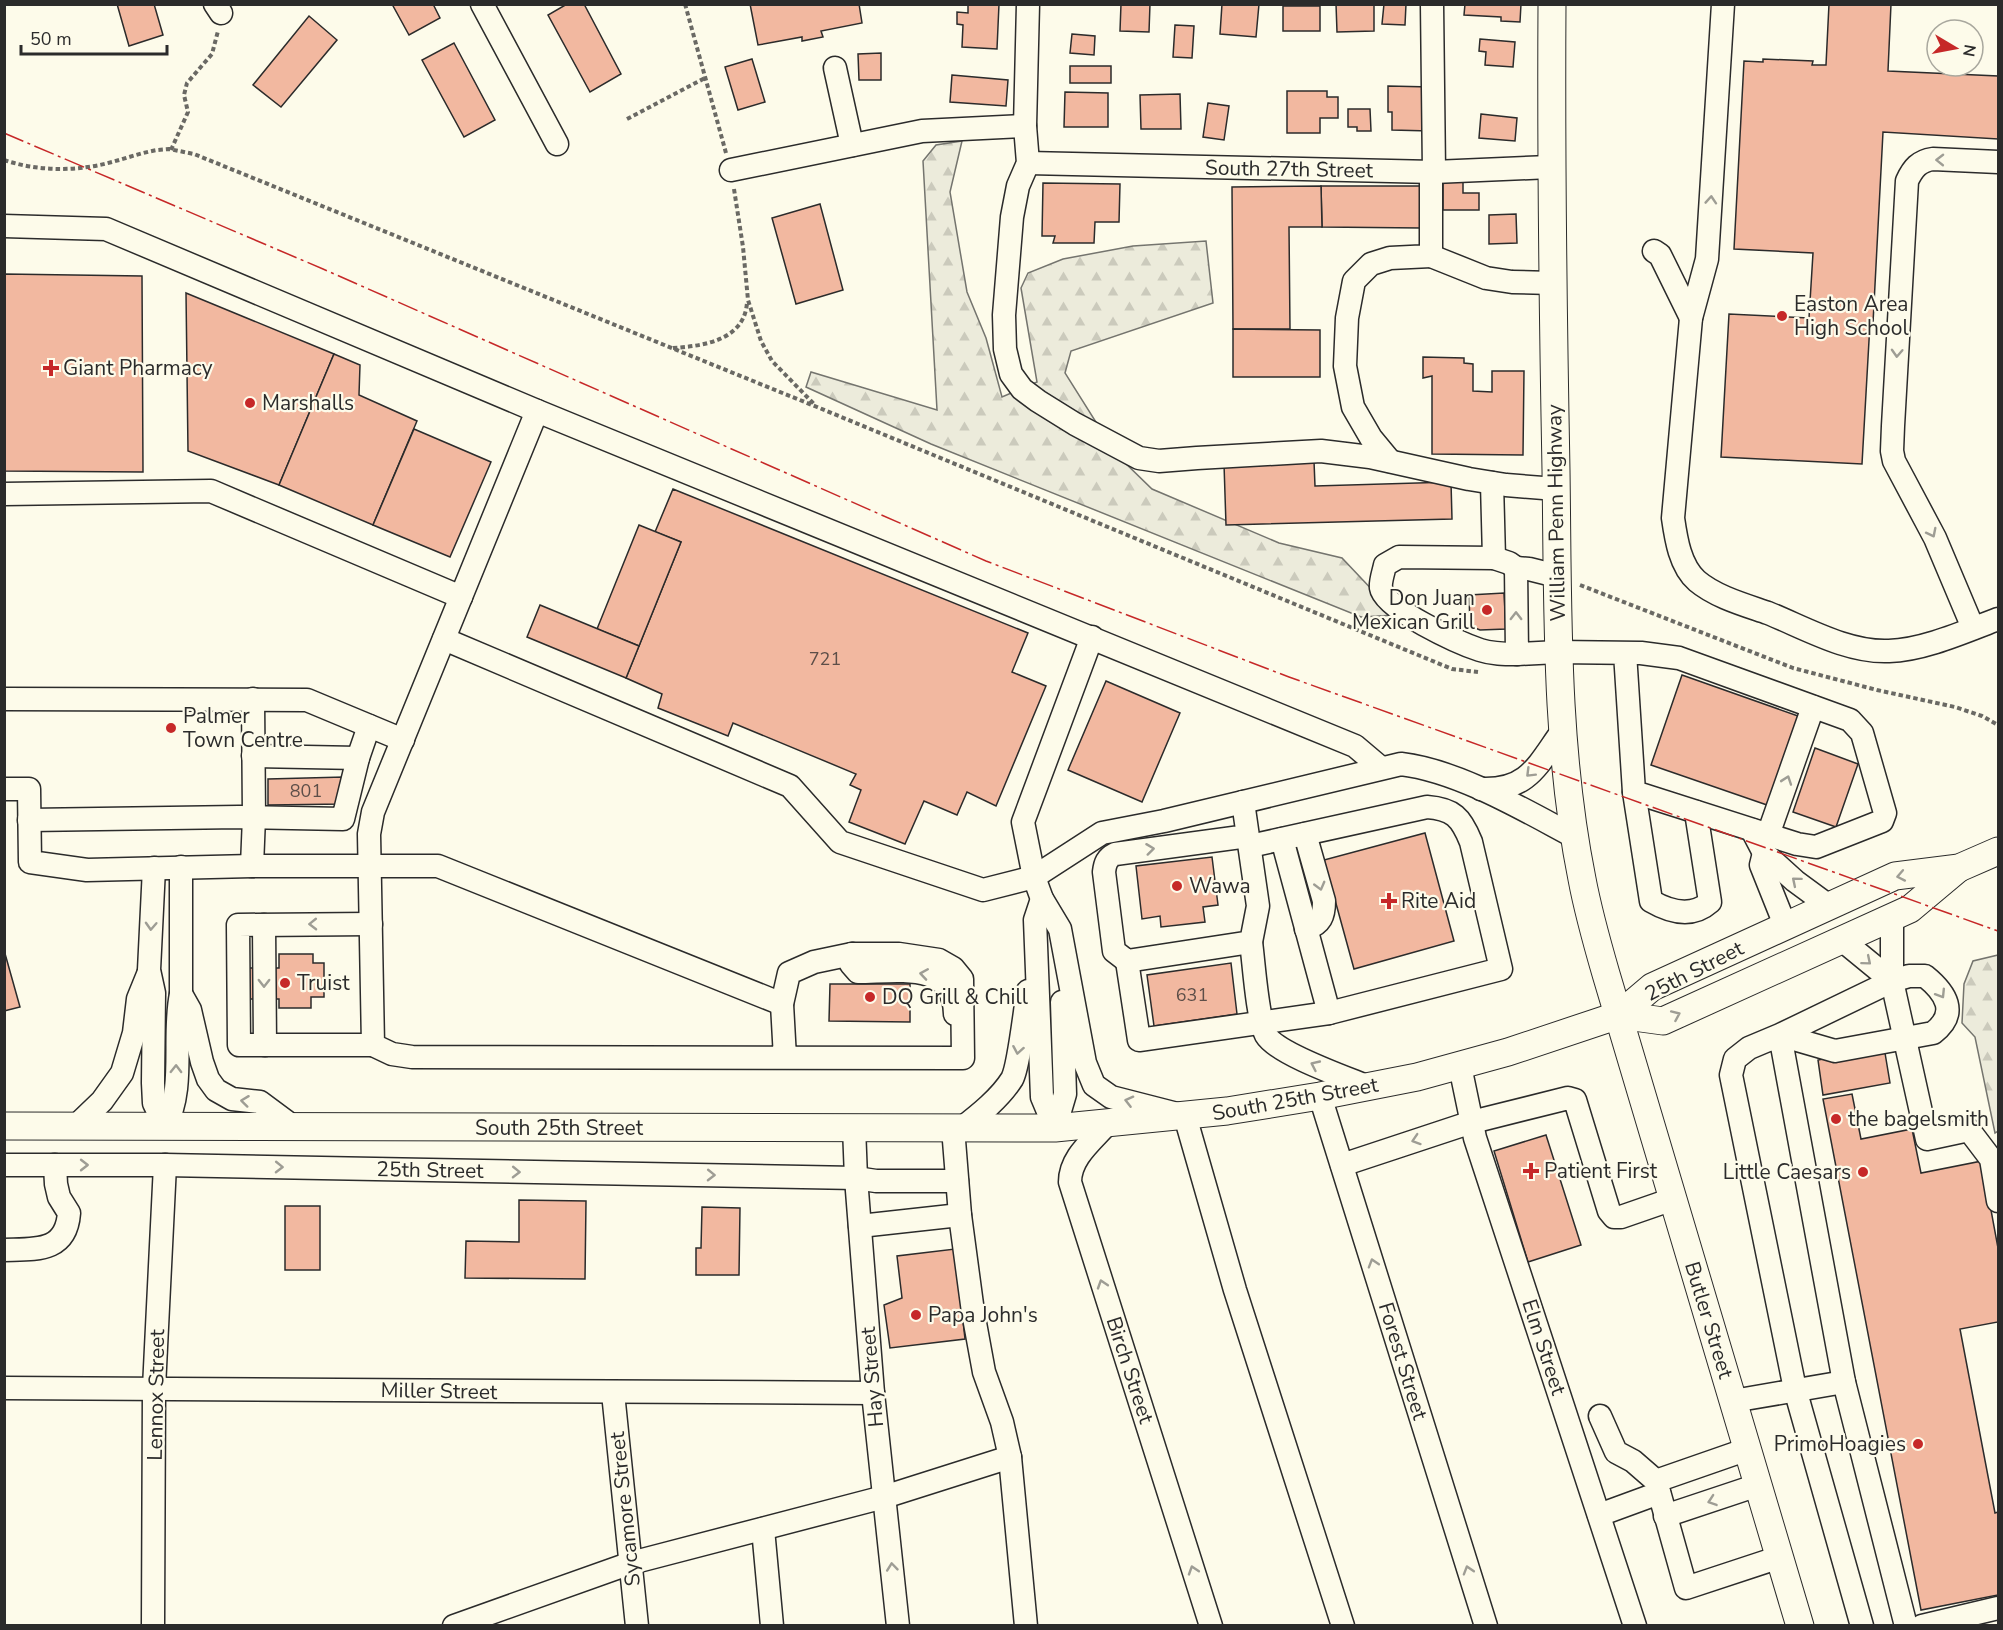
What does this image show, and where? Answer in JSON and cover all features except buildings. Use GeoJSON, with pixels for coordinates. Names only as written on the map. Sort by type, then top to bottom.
{"type":"FeatureCollection","features":[{"type":"Feature","properties":{"kind":"main road","name":"William Penn Highway"},"geometry":{"type":"LineString","coordinates":[[1552,4],[1552,283],[1558,652],[1563,730],[1575,837],[1591,920],[1619,1015]]}},
{"type":"Feature","properties":{"kind":"main road","name":"25th Street"},"geometry":{"type":"LineString","coordinates":[[1619,1015],[1663,1021],[1910,909],[1959,868],[1998,851]]}},
{"type":"Feature","properties":{"kind":"main road","name":"25th Street"},"geometry":{"type":"LineString","coordinates":[[1619,1015],[1652,987],[1895,876],[1959,868]]}},
{"type":"Feature","properties":{"kind":"main road","name":"South 25th Street"},"geometry":{"type":"LineString","coordinates":[[165,1126],[1055,1128],[1185,1116],[1369,1087],[1460,1066],[1619,1015]]}},
{"type":"Feature","properties":{"kind":"main road","name":"Butler Street"},"geometry":{"type":"LineString","coordinates":[[1619,1015],[1800,1626]]}},
{"type":"Feature","properties":{"kind":"main road"},"geometry":{"type":"LineString","coordinates":[[4,1126],[165,1126]]}},
{"type":"Feature","properties":{"kind":"street"},"geometry":{"type":"LineString","coordinates":[[482,4],[557,144]]}},
{"type":"Feature","properties":{"kind":"street"},"geometry":{"type":"LineString","coordinates":[[1028,4],[1025,126],[1028,163],[1018,186],[1012,217],[1004,315],[1005,349],[1011,374],[1022,388],[1066,418],[1139,458],[1159,461],[1322,451],[1390,461],[1492,483],[1556,489]]}},
{"type":"Feature","properties":{"kind":"street"},"geometry":{"type":"LineString","coordinates":[[1431,256],[1432,4]]}},
{"type":"Feature","properties":{"kind":"street"},"geometry":{"type":"LineString","coordinates":[[1723,4],[1707,259],[1691,318],[1673,518],[1676,541],[1684,563],[1696,580],[1718,593],[1840,642],[1879,651],[1916,647],[1998,619]]}},
{"type":"Feature","properties":{"kind":"street"},"geometry":{"type":"LineString","coordinates":[[835,68],[852,145]]}},
{"type":"Feature","properties":{"kind":"street"},"geometry":{"type":"LineString","coordinates":[[730,170],[922,130],[1025,126]]}},
{"type":"Feature","properties":{"kind":"street"},"geometry":{"type":"LineString","coordinates":[[1973,628],[1935,538],[1894,460],[1892,451],[1907,181],[1917,165],[1925,160],[1998,162]]}},
{"type":"Feature","properties":{"kind":"street","name":"South 27th Street"},"geometry":{"type":"LineString","coordinates":[[1028,163],[1432,172],[1551,167]]}},
{"type":"Feature","properties":{"kind":"street"},"geometry":{"type":"LineString","coordinates":[[4,226],[106,229],[537,411],[1355,746],[1381,768]]}},
{"type":"Feature","properties":{"kind":"street"},"geometry":{"type":"LineString","coordinates":[[1654,251],[1660,255],[1691,318]]}},
{"type":"Feature","properties":{"kind":"street"},"geometry":{"type":"LineString","coordinates":[[1390,461],[1371,438],[1353,407],[1345,366],[1347,318],[1354,281],[1371,264],[1390,258],[1431,256],[1486,278],[1512,282],[1552,283]]}},
{"type":"Feature","properties":{"kind":"street"},"geometry":{"type":"LineString","coordinates":[[373,1045],[369,834],[374,812],[537,411]]}},
{"type":"Feature","properties":{"kind":"street"},"geometry":{"type":"LineString","coordinates":[[1492,483],[1494,558]]}},
{"type":"Feature","properties":{"kind":"street"},"geometry":{"type":"LineString","coordinates":[[4,494],[211,491],[461,597]]}},
{"type":"Feature","properties":{"kind":"street"},"geometry":{"type":"LineString","coordinates":[[1557,576],[1516,568],[1494,558],[1399,557],[1385,565],[1381,588],[1390,603],[1411,618],[1481,650],[1500,654],[1625,653],[1678,658],[1850,720],[1863,733],[1885,813],[1882,821],[1816,847],[1761,839],[1696,812],[1634,792]]}},
{"type":"Feature","properties":{"kind":"street"},"geometry":{"type":"LineString","coordinates":[[1516,568],[1516,654]]}},
{"type":"Feature","properties":{"kind":"street"},"geometry":{"type":"LineString","coordinates":[[1092,637],[1023,822],[1034,877],[1042,899],[1060,929],[1085,1063],[1094,1085],[1111,1096],[1185,1116],[1235,1290],[1343,1626]]}},
{"type":"Feature","properties":{"kind":"street"},"geometry":{"type":"LineString","coordinates":[[444,639],[790,786],[840,842],[983,890],[1034,877],[1102,833],[1164,821],[1401,764],[1418,766],[1480,789],[1575,837]]}},
{"type":"Feature","properties":{"kind":"street"},"geometry":{"type":"LineString","coordinates":[[1625,653],[1634,792],[1651,901],[1674,911],[1701,910],[1710,902],[1696,812]]}},
{"type":"Feature","properties":{"kind":"street"},"geometry":{"type":"LineString","coordinates":[[4,699],[307,700],[403,740]]}},
{"type":"Feature","properties":{"kind":"street"},"geometry":{"type":"LineString","coordinates":[[252,866],[253,699]]}},
{"type":"Feature","properties":{"kind":"street"},"geometry":{"type":"LineString","coordinates":[[1785,925],[1761,865],[1761,839],[1813,707]]}},
{"type":"Feature","properties":{"kind":"street"},"geometry":{"type":"LineString","coordinates":[[29,820],[254,817],[343,819],[358,758],[369,726]]}},
{"type":"Feature","properties":{"kind":"street"},"geometry":{"type":"LineString","coordinates":[[1480,789],[1504,788],[1519,783],[1535,768],[1563,730]]}},
{"type":"Feature","properties":{"kind":"street"},"geometry":{"type":"LineString","coordinates":[[253,756],[358,758]]}},
{"type":"Feature","properties":{"kind":"street"},"geometry":{"type":"LineString","coordinates":[[4,789],[29,789],[30,862],[87,870],[252,866],[438,866],[782,1004]]}},
{"type":"Feature","properties":{"kind":"street"},"geometry":{"type":"LineString","coordinates":[[1243,802],[1258,906],[1251,942],[1262,1022],[1266,1035],[1276,1045],[1317,1066],[1369,1087]]}},
{"type":"Feature","properties":{"kind":"street"},"geometry":{"type":"LineString","coordinates":[[1427,807],[1442,808],[1454,814],[1465,827],[1471,842],[1501,969],[1329,1013],[1139,1040],[1127,961],[1114,951],[1104,872],[1105,864],[1114,854],[1249,841],[1282,839],[1427,807]]}},
{"type":"Feature","properties":{"kind":"street"},"geometry":{"type":"LineString","coordinates":[[1305,834],[1324,901],[1321,920],[1306,929]]}},
{"type":"Feature","properties":{"kind":"street"},"geometry":{"type":"LineString","coordinates":[[1282,839],[1329,1013]]}},
{"type":"Feature","properties":{"kind":"street"},"geometry":{"type":"LineString","coordinates":[[1761,839],[1795,881],[1829,906]]}},
{"type":"Feature","properties":{"kind":"street"},"geometry":{"type":"LineString","coordinates":[[165,1126],[175,1099],[177,1014],[181,994],[181,867]]}},
{"type":"Feature","properties":{"kind":"street"},"geometry":{"type":"LineString","coordinates":[[154,868],[149,970],[154,993],[154,1103],[165,1126]]}},
{"type":"Feature","properties":{"kind":"street"},"geometry":{"type":"LineString","coordinates":[[1042,899],[1035,920],[1042,1097],[1055,1128]]}},
{"type":"Feature","properties":{"kind":"street"},"geometry":{"type":"LineString","coordinates":[[1892,918],[1892,981],[1927,1139],[1969,1130],[1991,1159],[1998,1201]]}},
{"type":"Feature","properties":{"kind":"street"},"geometry":{"type":"LineString","coordinates":[[371,924],[238,925],[239,1045],[373,1045],[392,1054],[412,1057],[959,1058]]}},
{"type":"Feature","properties":{"kind":"street"},"geometry":{"type":"LineString","coordinates":[[1055,1128],[1065,1094],[1060,929]]}},
{"type":"Feature","properties":{"kind":"street"},"geometry":{"type":"LineString","coordinates":[[1026,1626],[1010,1457],[1002,1422],[984,1372],[960,1215],[957,1181],[957,1128],[979,1115],[1013,1076],[1025,1009],[1035,930]]}},
{"type":"Feature","properties":{"kind":"street"},"geometry":{"type":"LineString","coordinates":[[1842,940],[1892,981]]}},
{"type":"Feature","properties":{"kind":"street"},"geometry":{"type":"LineString","coordinates":[[1127,961],[1251,942]]}},
{"type":"Feature","properties":{"kind":"street"},"geometry":{"type":"LineString","coordinates":[[852,954],[851,964],[858,972],[931,974],[940,978],[952,994],[955,1003],[959,1058]]}},
{"type":"Feature","properties":{"kind":"street"},"geometry":{"type":"LineString","coordinates":[[785,1058],[782,1004],[789,973],[814,962],[852,954],[899,954],[939,960],[953,968],[962,979],[959,1058]]}},
{"type":"Feature","properties":{"kind":"street"},"geometry":{"type":"LineString","coordinates":[[76,1126],[102,1101],[122,1073],[134,1033],[138,999],[149,970]]}},
{"type":"Feature","properties":{"kind":"street"},"geometry":{"type":"LineString","coordinates":[[1780,1035],[1835,1051],[1933,1033],[1943,1025],[1948,1009],[1945,997],[1925,976],[1909,976],[1892,981],[1749,1048],[1735,1059],[1731,1075],[1795,1389],[1862,1626]]}},
{"type":"Feature","properties":{"kind":"street"},"geometry":{"type":"LineString","coordinates":[[181,994],[190,1010],[208,1079],[216,1090],[232,1099],[260,1102],[295,1128]]}},
{"type":"Feature","properties":{"kind":"street"},"geometry":{"type":"LineString","coordinates":[[1780,1035],[1844,1382],[1904,1624],[1998,1608]]}},
{"type":"Feature","properties":{"kind":"street","name":"Elm Street"},"geometry":{"type":"LineString","coordinates":[[1460,1066],[1475,1138],[1635,1626]]}},
{"type":"Feature","properties":{"kind":"street","name":"Forest Street"},"geometry":{"type":"LineString","coordinates":[[1320,1096],[1486,1626]]}},
{"type":"Feature","properties":{"kind":"street"},"geometry":{"type":"LineString","coordinates":[[1342,1165],[1472,1122],[1568,1098],[1575,1100],[1609,1211],[1614,1217],[1621,1217],[1673,1199]]}},
{"type":"Feature","properties":{"kind":"street","name":"Birch Street"},"geometry":{"type":"LineString","coordinates":[[1107,1124],[1075,1161],[1070,1172],[1070,1182],[1211,1626]]}},
{"type":"Feature","properties":{"kind":"street","name":"Hay Street"},"geometry":{"type":"LineString","coordinates":[[854,1127],[855,1178],[873,1393],[898,1626]]}},
{"type":"Feature","properties":{"kind":"street","name":"25th Street"},"geometry":{"type":"LineString","coordinates":[[4,1165],[165,1165],[957,1181]]}},
{"type":"Feature","properties":{"kind":"street"},"geometry":{"type":"LineString","coordinates":[[4,1250],[42,1249],[51,1246],[65,1232],[69,1213],[67,1206],[59,1197],[55,1165]]}},
{"type":"Feature","properties":{"kind":"street","name":"Lennox Street"},"geometry":{"type":"LineString","coordinates":[[153,1626],[154,1388],[165,1165]]}},
{"type":"Feature","properties":{"kind":"street"},"geometry":{"type":"LineString","coordinates":[[860,1226],[960,1215]]}},
{"type":"Feature","properties":{"kind":"street"},"geometry":{"type":"LineString","coordinates":[[1733,1401],[1844,1382]]}},
{"type":"Feature","properties":{"kind":"street","name":"Miller Street"},"geometry":{"type":"LineString","coordinates":[[4,1388],[873,1393]]}},
{"type":"Feature","properties":{"kind":"street","name":"Sycamore Street"},"geometry":{"type":"LineString","coordinates":[[613,1393],[638,1626]]}},
{"type":"Feature","properties":{"kind":"street"},"geometry":{"type":"LineString","coordinates":[[1600,1416],[1616,1452],[1632,1461],[1657,1487],[1686,1588],[1780,1557]]}},
{"type":"Feature","properties":{"kind":"street"},"geometry":{"type":"LineString","coordinates":[[1599,1515],[1657,1487],[1748,1449]]}},
{"type":"Feature","properties":{"kind":"street"},"geometry":{"type":"LineString","coordinates":[[454,1626],[631,1563],[884,1497],[1010,1457]]}},
{"type":"Feature","properties":{"kind":"street"},"geometry":{"type":"LineString","coordinates":[[1665,1516],[1758,1485]]}},
{"type":"Feature","properties":{"kind":"street"},"geometry":{"type":"LineString","coordinates":[[763,1528],[772,1626]]}},
{"type":"Feature","properties":{"kind":"path"},"geometry":{"type":"LineString","coordinates":[[671,348],[701,344],[724,338],[733,332],[745,316],[747,295],[743,247],[730,170],[685,4]]}},
{"type":"Feature","properties":{"kind":"path"},"geometry":{"type":"LineString","coordinates":[[171,150],[188,112],[184,94],[187,83],[212,54],[218,9]]}},
{"type":"Feature","properties":{"kind":"path"},"geometry":{"type":"LineString","coordinates":[[627,119],[705,78]]}},
{"type":"Feature","properties":{"kind":"path"},"geometry":{"type":"LineString","coordinates":[[4,160],[33,167],[74,169],[152,151],[171,150],[200,156],[1452,669]]}},
{"type":"Feature","properties":{"kind":"path"},"geometry":{"type":"LineString","coordinates":[[747,295],[761,341],[772,361],[817,407]]}},
{"type":"Feature","properties":{"kind":"path"},"geometry":{"type":"LineString","coordinates":[[1557,576],[1793,668],[1877,690],[1933,700],[1982,716],[1998,725]]}},
{"type":"Feature","properties":{"kind":"green space"},"geometry":{"type":"Polygon","coordinates":[[[962,141],[950,192],[967,292],[986,338],[1002,397],[1037,382],[1021,288],[1028,273],[1063,259],[1133,246],[1206,241],[1213,303],[1071,351],[1065,373],[1116,454],[1152,489],[1279,543],[1342,558],[1396,615],[1361,617],[931,444],[806,387],[811,372],[937,410],[923,161],[936,145],[962,141]]]}},
{"type":"Feature","properties":{"kind":"green space"},"geometry":{"type":"Polygon","coordinates":[[[1998,955],[1998,1131],[1995,1133],[1975,1037],[1962,1023],[1964,984],[1973,961],[1998,955]]]}},
{"type":"Feature","properties":{"kind":"power"},"geometry":{"type":"LineString","coordinates":[[4,133],[323,269],[986,561],[1289,677],[1998,931]]}},
{"type":"Feature","properties":{"kind":"place","name":"Easton Area High School"},"geometry":{"type":"Point","coordinates":[1782,316]}},
{"type":"Feature","properties":{"kind":"place","name":"Giant Pharmacy"},"geometry":{"type":"Point","coordinates":[51,368]}},
{"type":"Feature","properties":{"kind":"place","name":"Marshalls"},"geometry":{"type":"Point","coordinates":[250,403]}},
{"type":"Feature","properties":{"kind":"place","name":"Don Juan Mexican Grill"},"geometry":{"type":"Point","coordinates":[1487,610]}},
{"type":"Feature","properties":{"kind":"place","name":"Palmer Town Centre"},"geometry":{"type":"Point","coordinates":[171,728]}},
{"type":"Feature","properties":{"kind":"place","name":"Wawa"},"geometry":{"type":"Point","coordinates":[1177,886]}},
{"type":"Feature","properties":{"kind":"place","name":"Rite Aid"},"geometry":{"type":"Point","coordinates":[1389,901]}},
{"type":"Feature","properties":{"kind":"place","name":"Truist"},"geometry":{"type":"Point","coordinates":[285,983]}},
{"type":"Feature","properties":{"kind":"place","name":"DQ Grill & Chill"},"geometry":{"type":"Point","coordinates":[870,997]}},
{"type":"Feature","properties":{"kind":"place","name":"the bagelsmith"},"geometry":{"type":"Point","coordinates":[1836,1119]}},
{"type":"Feature","properties":{"kind":"place","name":"Patient First"},"geometry":{"type":"Point","coordinates":[1531,1171]}},
{"type":"Feature","properties":{"kind":"place","name":"Little Caesars"},"geometry":{"type":"Point","coordinates":[1863,1172]}},
{"type":"Feature","properties":{"kind":"place","name":"Papa John's"},"geometry":{"type":"Point","coordinates":[916,1315]}},
{"type":"Feature","properties":{"kind":"place","name":"PrimoHoagies"},"geometry":{"type":"Point","coordinates":[1918,1444]}}]}
